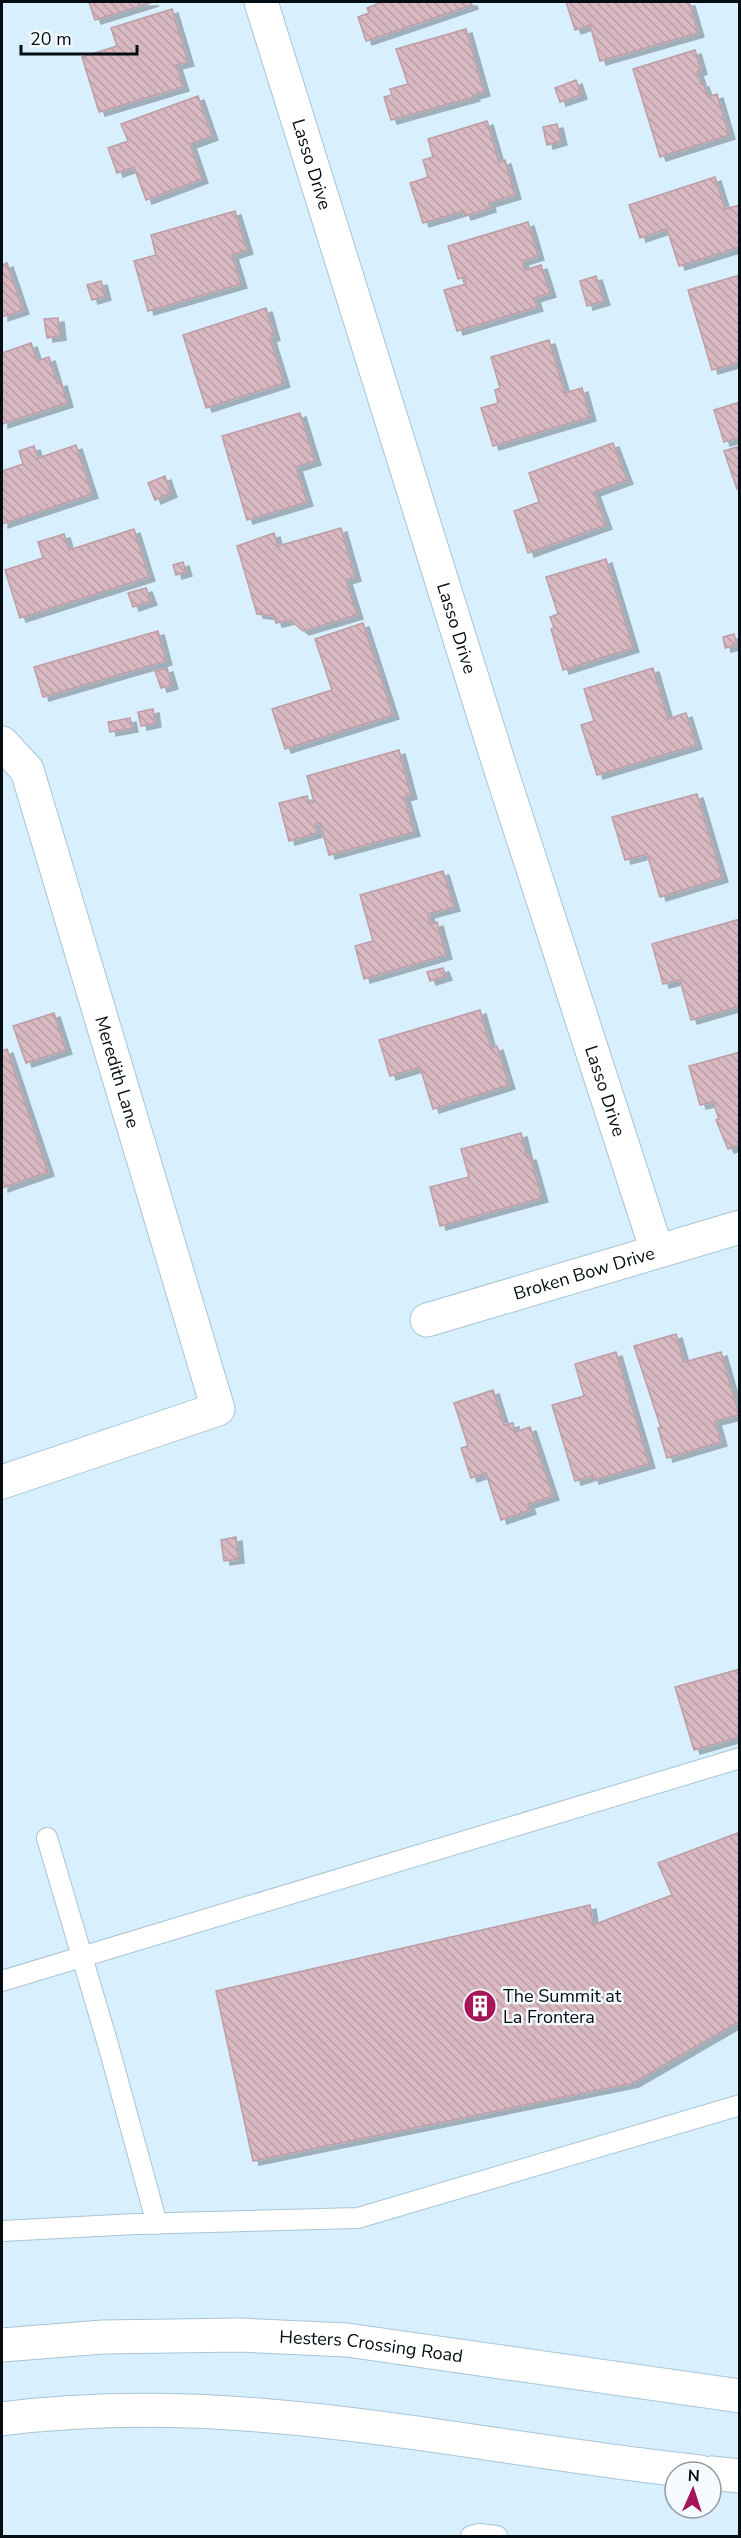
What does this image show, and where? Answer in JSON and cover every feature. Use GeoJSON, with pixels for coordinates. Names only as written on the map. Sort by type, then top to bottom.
{"type":"FeatureCollection","features":[{"type":"Feature","properties":{"kind":"street","name":"Lasso Drive"},"geometry":{"type":"LineString","coordinates":[[261,2],[498,761],[657,1251]]}},
{"type":"Feature","properties":{"kind":"street","name":"Meredith Lane"},"geometry":{"type":"LineString","coordinates":[[2,743],[27,770],[218,1409],[2,1482]]}},
{"type":"Feature","properties":{"kind":"street","name":"Broken Bow Drive"},"geometry":{"type":"LineString","coordinates":[[427,1320],[740,1227]]}},
{"type":"Feature","properties":{"kind":"street","name":"Hesters Crossing Road"},"geometry":{"type":"LineString","coordinates":[[2,2345],[103,2337],[240,2335],[347,2340],[740,2396]]}},
{"type":"Feature","properties":{"kind":"street"},"geometry":{"type":"LineString","coordinates":[[2,2419],[47,2413],[162,2409],[278,2415],[387,2427],[663,2468]]}},
{"type":"Feature","properties":{"kind":"street"},"geometry":{"type":"LineString","coordinates":[[723,2474],[740,2476]]}},
{"type":"Feature","properties":{"kind":"lane"},"geometry":{"type":"LineString","coordinates":[[2,1981],[740,1758]]}},
{"type":"Feature","properties":{"kind":"lane"},"geometry":{"type":"LineString","coordinates":[[47,1838],[157,2224]]}},
{"type":"Feature","properties":{"kind":"lane"},"geometry":{"type":"LineString","coordinates":[[2,2231],[358,2218],[740,2105]]}},
{"type":"Feature","properties":{"kind":"lane"},"geometry":{"type":"LineString","coordinates":[[471,2536],[479,2534],[497,2536]]}},
{"type":"Feature","properties":{"kind":"building"},"geometry":{"type":"Polygon","coordinates":[[[89,2],[153,2],[95,20],[89,2]]]}},
{"type":"Feature","properties":{"kind":"building"},"geometry":{"type":"Polygon","coordinates":[[[379,2],[471,2],[472,5],[366,41],[358,17],[369,13],[367,8],[379,2]]]}},
{"type":"Feature","properties":{"kind":"building"},"geometry":{"type":"Polygon","coordinates":[[[566,2],[689,2],[698,33],[600,61],[590,25],[575,30],[566,2]]]}},
{"type":"Feature","properties":{"kind":"building"},"geometry":{"type":"Polygon","coordinates":[[[172,9],[188,62],[176,65],[183,87],[99,112],[82,57],[117,46],[111,28],[172,9]]]}},
{"type":"Feature","properties":{"kind":"building"},"geometry":{"type":"Polygon","coordinates":[[[466,29],[484,92],[473,95],[474,97],[391,120],[384,97],[392,95],[390,89],[408,84],[396,49],[466,29]]]}},
{"type":"Feature","properties":{"kind":"building"},"geometry":{"type":"Polygon","coordinates":[[[695,50],[701,70],[697,72],[701,84],[703,83],[708,97],[717,94],[729,135],[660,157],[633,69],[695,50]]]}},
{"type":"Feature","properties":{"kind":"building"},"geometry":{"type":"Polygon","coordinates":[[[576,80],[581,95],[560,102],[555,88],[576,80]]]}},
{"type":"Feature","properties":{"kind":"building"},"geometry":{"type":"Polygon","coordinates":[[[198,96],[212,136],[190,144],[202,179],[146,200],[134,167],[117,173],[108,148],[128,141],[121,124],[198,96]]]}},
{"type":"Feature","properties":{"kind":"building"},"geometry":{"type":"Polygon","coordinates":[[[487,121],[499,162],[505,160],[515,195],[489,203],[490,208],[465,216],[463,211],[423,223],[410,183],[428,177],[423,160],[433,157],[428,139],[487,121]]]}},
{"type":"Feature","properties":{"kind":"building"},"geometry":{"type":"Polygon","coordinates":[[[557,124],[561,141],[547,145],[543,127],[557,124]]]}},
{"type":"Feature","properties":{"kind":"building"},"geometry":{"type":"Polygon","coordinates":[[[715,177],[725,209],[740,205],[740,247],[679,266],[667,229],[640,238],[629,205],[715,177]]]}},
{"type":"Feature","properties":{"kind":"building"},"geometry":{"type":"Polygon","coordinates":[[[235,211],[247,250],[232,255],[241,284],[148,311],[134,261],[156,255],[151,235],[235,211]]]}},
{"type":"Feature","properties":{"kind":"building"},"geometry":{"type":"Polygon","coordinates":[[[528,222],[538,256],[522,261],[525,270],[541,265],[550,293],[534,298],[537,307],[457,331],[444,290],[466,284],[464,277],[458,279],[448,246],[528,222]]]}},
{"type":"Feature","properties":{"kind":"building"},"geometry":{"type":"Polygon","coordinates":[[[7,263],[23,310],[2,317],[2,265],[7,263]]]}},
{"type":"Feature","properties":{"kind":"building"},"geometry":{"type":"Polygon","coordinates":[[[740,275],[740,362],[712,370],[688,290],[740,275]]]}},
{"type":"Feature","properties":{"kind":"building"},"geometry":{"type":"Polygon","coordinates":[[[596,276],[604,301],[587,306],[580,281],[596,276]]]}},
{"type":"Feature","properties":{"kind":"building"},"geometry":{"type":"Polygon","coordinates":[[[101,281],[105,296],[92,300],[87,285],[101,281]]]}},
{"type":"Feature","properties":{"kind":"building"},"geometry":{"type":"Polygon","coordinates":[[[266,308],[274,336],[270,338],[284,383],[206,408],[183,335],[266,308]]]}},
{"type":"Feature","properties":{"kind":"building"},"geometry":{"type":"Polygon","coordinates":[[[58,318],[60,336],[47,338],[44,319],[58,318]]]}},
{"type":"Feature","properties":{"kind":"building"},"geometry":{"type":"Polygon","coordinates":[[[549,340],[565,393],[582,388],[590,417],[493,446],[481,408],[498,403],[495,390],[500,388],[491,357],[549,340]]]}},
{"type":"Feature","properties":{"kind":"building"},"geometry":{"type":"Polygon","coordinates":[[[31,343],[37,361],[49,357],[57,383],[61,382],[67,403],[2,424],[2,353],[31,343]]]}},
{"type":"Feature","properties":{"kind":"building"},"geometry":{"type":"Polygon","coordinates":[[[740,402],[740,443],[738,438],[724,442],[714,410],[740,402]]]}},
{"type":"Feature","properties":{"kind":"building"},"geometry":{"type":"Polygon","coordinates":[[[300,413],[315,461],[296,467],[307,502],[247,520],[222,436],[300,413]]]}},
{"type":"Feature","properties":{"kind":"building"},"geometry":{"type":"Polygon","coordinates":[[[613,443],[627,480],[594,492],[606,525],[528,553],[514,511],[539,502],[529,473],[613,443]]]}},
{"type":"Feature","properties":{"kind":"building"},"geometry":{"type":"Polygon","coordinates":[[[76,445],[92,494],[2,524],[2,471],[23,464],[19,451],[34,446],[38,458],[76,445]]]}},
{"type":"Feature","properties":{"kind":"building"},"geometry":{"type":"Polygon","coordinates":[[[740,446],[740,488],[737,489],[724,451],[740,446]]]}},
{"type":"Feature","properties":{"kind":"building"},"geometry":{"type":"Polygon","coordinates":[[[165,476],[171,493],[155,500],[148,483],[165,476]]]}},
{"type":"Feature","properties":{"kind":"building"},"geometry":{"type":"Polygon","coordinates":[[[341,528],[355,577],[346,580],[357,615],[303,631],[290,620],[276,623],[274,616],[257,614],[237,546],[274,533],[278,546],[341,528]]]}},
{"type":"Feature","properties":{"kind":"building"},"geometry":{"type":"Polygon","coordinates":[[[134,529],[149,577],[20,618],[5,570],[43,558],[38,542],[64,534],[69,550],[134,529]]]}},
{"type":"Feature","properties":{"kind":"building"},"geometry":{"type":"Polygon","coordinates":[[[606,559],[633,648],[563,670],[551,629],[554,628],[550,617],[558,614],[546,577],[606,559]]]}},
{"type":"Feature","properties":{"kind":"building"},"geometry":{"type":"Polygon","coordinates":[[[183,562],[186,572],[176,575],[173,565],[183,562]]]}},
{"type":"Feature","properties":{"kind":"building"},"geometry":{"type":"Polygon","coordinates":[[[146,588],[151,601],[133,607],[128,593],[146,588]]]}},
{"type":"Feature","properties":{"kind":"building"},"geometry":{"type":"Polygon","coordinates":[[[363,623],[393,715],[285,749],[272,709],[332,690],[315,639],[363,623]]]}},
{"type":"Feature","properties":{"kind":"building"},"geometry":{"type":"Polygon","coordinates":[[[158,631],[166,661],[43,697],[34,667],[158,631]]]}},
{"type":"Feature","properties":{"kind":"building"},"geometry":{"type":"Polygon","coordinates":[[[734,634],[737,645],[725,648],[723,637],[734,634]]]}},
{"type":"Feature","properties":{"kind":"building"},"geometry":{"type":"Polygon","coordinates":[[[167,668],[172,685],[161,688],[155,671],[167,668]]]}},
{"type":"Feature","properties":{"kind":"building"},"geometry":{"type":"Polygon","coordinates":[[[653,668],[668,719],[686,713],[696,745],[597,775],[581,725],[594,721],[584,689],[653,668]]]}},
{"type":"Feature","properties":{"kind":"building"},"geometry":{"type":"Polygon","coordinates":[[[153,709],[155,723],[141,726],[138,712],[153,709]]]}},
{"type":"Feature","properties":{"kind":"building"},"geometry":{"type":"Polygon","coordinates":[[[130,718],[132,728],[110,732],[108,722],[130,718]]]}},
{"type":"Feature","properties":{"kind":"building"},"geometry":{"type":"Polygon","coordinates":[[[399,750],[411,795],[404,797],[414,832],[329,855],[320,823],[315,824],[317,833],[289,841],[279,803],[307,796],[309,803],[314,802],[307,776],[399,750]]]}},
{"type":"Feature","properties":{"kind":"building"},"geometry":{"type":"Polygon","coordinates":[[[697,794],[722,878],[660,897],[647,854],[625,860],[612,817],[697,794]]]}},
{"type":"Feature","properties":{"kind":"building"},"geometry":{"type":"Polygon","coordinates":[[[443,871],[454,907],[428,914],[430,924],[437,922],[446,955],[364,979],[355,946],[373,941],[360,895],[443,871]]]}},
{"type":"Feature","properties":{"kind":"building"},"geometry":{"type":"Polygon","coordinates":[[[740,919],[740,1006],[691,1020],[680,980],[663,984],[652,944],[740,919]]]}},
{"type":"Feature","properties":{"kind":"building"},"geometry":{"type":"Polygon","coordinates":[[[443,968],[446,976],[430,981],[427,972],[443,968]]]}},
{"type":"Feature","properties":{"kind":"building"},"geometry":{"type":"Polygon","coordinates":[[[480,1010],[491,1048],[497,1046],[509,1085],[433,1109],[420,1067],[390,1076],[379,1040],[480,1010]]]}},
{"type":"Feature","properties":{"kind":"building"},"geometry":{"type":"Polygon","coordinates":[[[54,1013],[66,1050],[26,1063],[13,1026],[54,1013]]]}},
{"type":"Feature","properties":{"kind":"building"},"geometry":{"type":"Polygon","coordinates":[[[7,1049],[48,1172],[2,1188],[2,1051],[7,1049]]]}},
{"type":"Feature","properties":{"kind":"building"},"geometry":{"type":"Polygon","coordinates":[[[740,1052],[740,1145],[728,1149],[716,1120],[719,1119],[713,1102],[700,1105],[689,1066],[740,1052]]]}},
{"type":"Feature","properties":{"kind":"building"},"geometry":{"type":"Polygon","coordinates":[[[521,1133],[542,1198],[440,1226],[430,1187],[469,1177],[461,1149],[521,1133]]]}},
{"type":"Feature","properties":{"kind":"building"},"geometry":{"type":"Polygon","coordinates":[[[676,1334],[684,1362],[721,1352],[739,1415],[715,1421],[721,1442],[667,1458],[658,1428],[661,1428],[634,1346],[676,1334]]]}},
{"type":"Feature","properties":{"kind":"building"},"geometry":{"type":"Polygon","coordinates":[[[616,1352],[649,1464],[593,1480],[592,1476],[575,1481],[552,1405],[584,1396],[575,1364],[616,1352]]]}},
{"type":"Feature","properties":{"kind":"building"},"geometry":{"type":"Polygon","coordinates":[[[493,1390],[504,1425],[513,1423],[515,1432],[530,1427],[553,1496],[528,1504],[530,1510],[501,1520],[486,1473],[471,1478],[461,1448],[468,1446],[454,1403],[493,1390]]]}},
{"type":"Feature","properties":{"kind":"building"},"geometry":{"type":"Polygon","coordinates":[[[236,1537],[238,1559],[224,1561],[221,1540],[236,1537]]]}},
{"type":"Feature","properties":{"kind":"building"},"geometry":{"type":"Polygon","coordinates":[[[740,1669],[740,1737],[694,1750],[675,1687],[740,1669]]]}},
{"type":"Feature","properties":{"kind":"building","name":"The Summit at La Frontera"},"geometry":{"type":"Polygon","coordinates":[[[740,1832],[740,2021],[633,2083],[253,2161],[216,1991],[590,1905],[593,1925],[672,1895],[658,1863],[740,1832]]]}},
{"type":"Feature","properties":{"kind":"place","name":"The Summit at La Frontera"},"geometry":{"type":"Point","coordinates":[480,2006]}}]}
